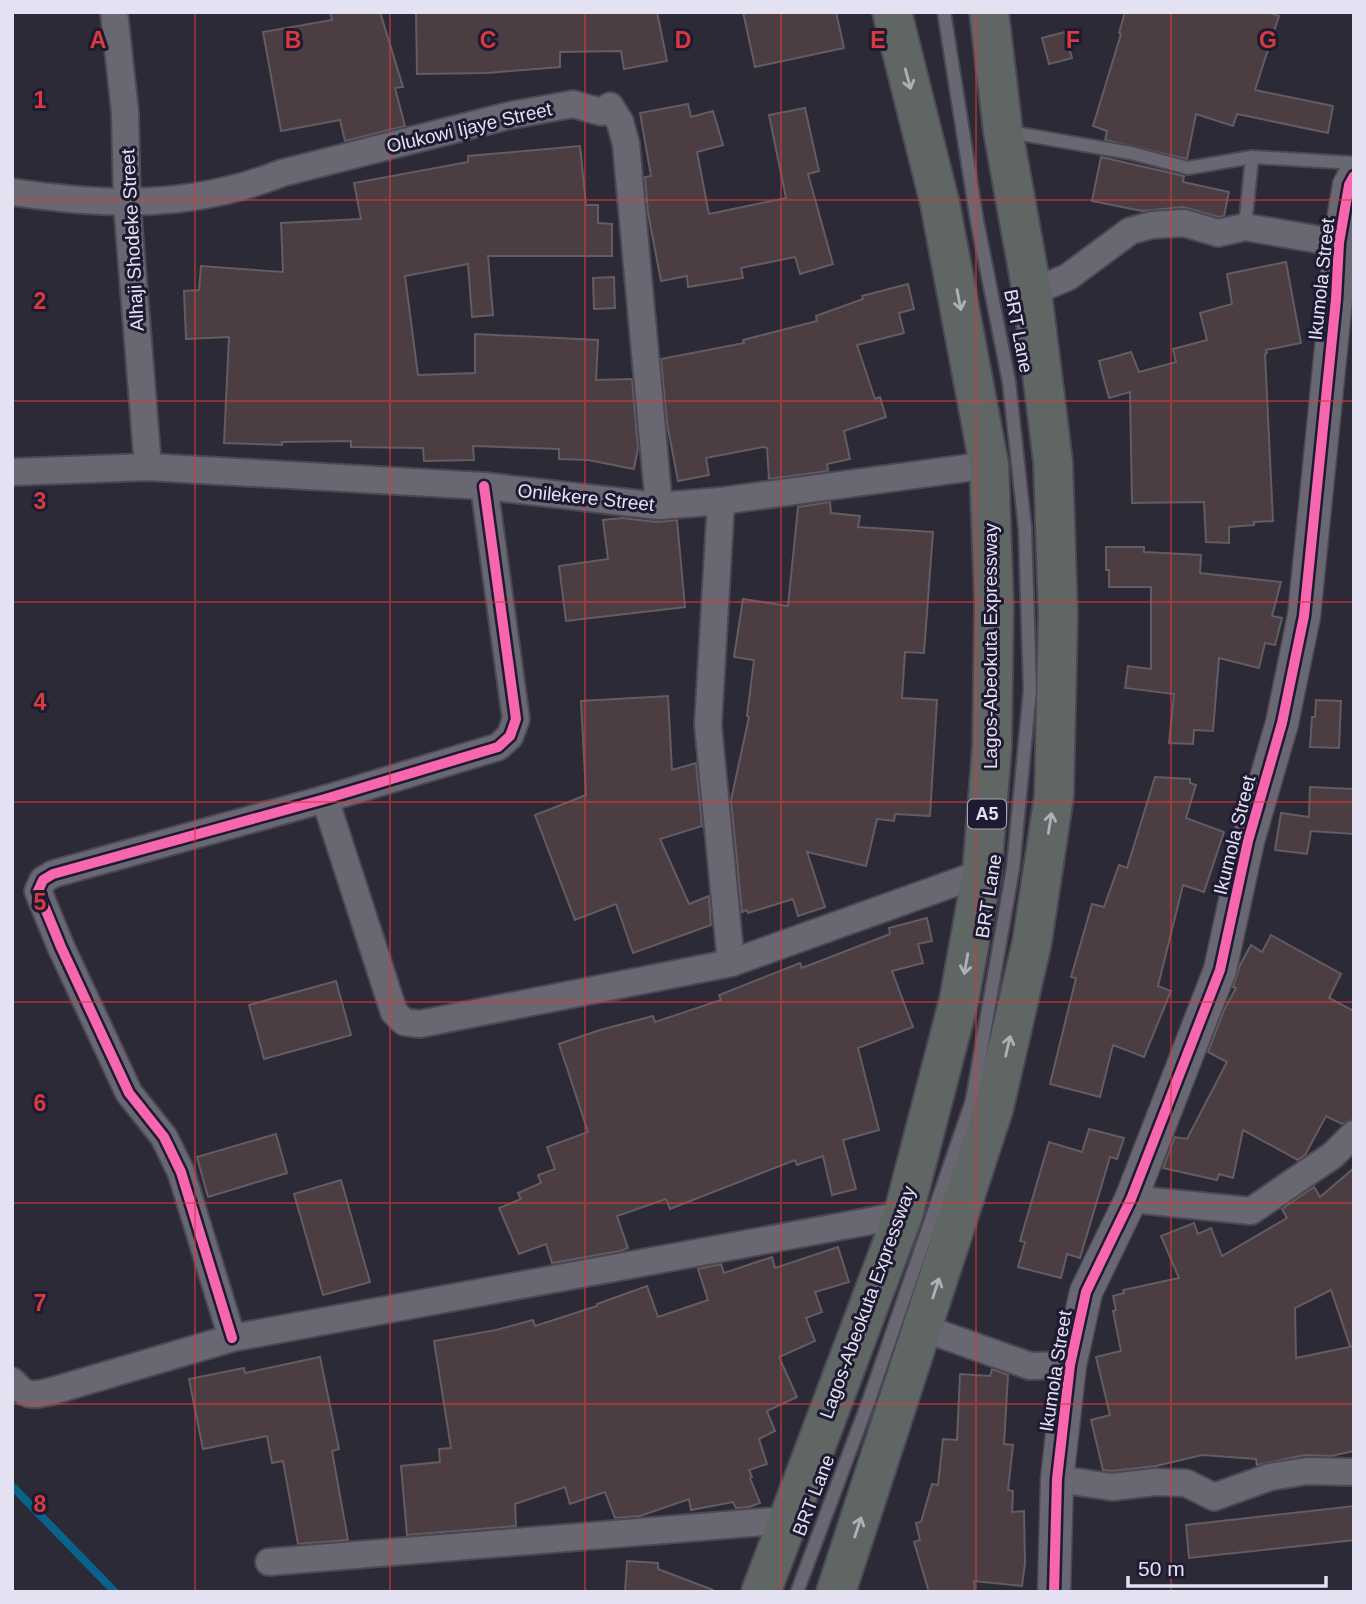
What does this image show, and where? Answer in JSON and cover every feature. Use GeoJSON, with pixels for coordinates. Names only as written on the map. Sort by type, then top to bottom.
{"type":"FeatureCollection","features":[{"type":"Feature","properties":{"kind":"highway","name":"Lagos-Abeokuta Expressway"},"geometry":{"type":"LineString","coordinates":[[761,1592],[902,1215],[959,1000],[982,873],[992,747],[994,604],[989,465],[940,204],[892,12]]}},
{"type":"Feature","properties":{"kind":"highway"},"geometry":{"type":"LineString","coordinates":[[836,1592],[994,1107],[1032,942],[1054,796],[1058,615],[1053,462],[1032,292],[1003,131],[989,12]]}},
{"type":"Feature","properties":{"kind":"street","name":"Alhaji Shodeke Street"},"geometry":{"type":"LineString","coordinates":[[114,12],[125,112],[127,203],[148,467]]}},
{"type":"Feature","properties":{"kind":"street","name":"Olukowi Ijaye Street"},"geometry":{"type":"LineString","coordinates":[[12,192],[127,203],[190,199],[248,186],[282,173],[507,116],[573,104],[601,112],[610,107],[620,122],[626,144],[659,506]]}},
{"type":"Feature","properties":{"kind":"street","name":"Ikumola Street"},"geometry":{"type":"LineString","coordinates":[[1054,1592],[1057,1479],[1070,1365],[1086,1292],[1131,1199],[1220,970],[1248,841],[1282,723],[1304,616],[1336,299],[1339,243],[1349,185],[1354,176]]}},
{"type":"Feature","properties":{"kind":"street"},"geometry":{"type":"LineString","coordinates":[[1032,292],[1068,277],[1130,231],[1152,225],[1184,223],[1218,233],[1245,227],[1339,243]]}},
{"type":"Feature","properties":{"kind":"street","name":"Onilekere Street"},"geometry":{"type":"LineString","coordinates":[[12,471],[148,467],[484,486],[659,506],[721,501],[989,465]]}},
{"type":"Feature","properties":{"kind":"street"},"geometry":{"type":"LineString","coordinates":[[232,1338],[181,1172],[164,1137],[129,1093],[38,891],[43,880],[53,874],[325,799],[498,747],[510,736],[516,719],[484,486]]}},
{"type":"Feature","properties":{"kind":"street"},"geometry":{"type":"LineString","coordinates":[[721,501],[708,725],[731,963]]}},
{"type":"Feature","properties":{"kind":"street"},"geometry":{"type":"LineString","coordinates":[[325,799],[394,1012],[404,1022],[420,1024],[731,963],[982,873]]}},
{"type":"Feature","properties":{"kind":"street"},"geometry":{"type":"LineString","coordinates":[[1131,1199],[1251,1211],[1333,1155],[1354,1135]]}},
{"type":"Feature","properties":{"kind":"street"},"geometry":{"type":"LineString","coordinates":[[12,1381],[22,1392],[31,1395],[49,1392],[232,1338],[902,1215]]}},
{"type":"Feature","properties":{"kind":"street"},"geometry":{"type":"LineString","coordinates":[[923,1328],[1030,1366],[1070,1365]]}},
{"type":"Feature","properties":{"kind":"street"},"geometry":{"type":"LineString","coordinates":[[1057,1479],[1112,1487],[1154,1482],[1186,1483],[1214,1497],[1270,1477],[1307,1471],[1354,1472]]}},
{"type":"Feature","properties":{"kind":"street"},"geometry":{"type":"LineString","coordinates":[[269,1562],[787,1520]]}},
{"type":"Feature","properties":{"kind":"lane","name":"BRT Lane"},"geometry":{"type":"LineString","coordinates":[[797,1592],[869,1400],[972,1101],[1015,854],[1030,690],[1025,528],[1009,382],[977,221],[944,12]]}},
{"type":"Feature","properties":{"kind":"lane"},"geometry":{"type":"LineString","coordinates":[[1003,131],[1131,153],[1188,168],[1252,158],[1354,163]]}},
{"type":"Feature","properties":{"kind":"lane"},"geometry":{"type":"LineString","coordinates":[[1245,227],[1252,158]]}},
{"type":"Feature","properties":{"kind":"building"},"geometry":{"type":"Polygon","coordinates":[[[330,12],[380,12],[403,87],[395,88],[405,126],[345,141],[340,120],[281,131],[263,32],[332,20],[330,12]]]}},
{"type":"Feature","properties":{"kind":"building"},"geometry":{"type":"Polygon","coordinates":[[[416,12],[657,12],[667,61],[624,69],[621,51],[560,52],[560,67],[487,73],[417,74],[416,12]]]}},
{"type":"Feature","properties":{"kind":"building"},"geometry":{"type":"Polygon","coordinates":[[[743,12],[836,12],[844,48],[755,67],[743,12]]]}},
{"type":"Feature","properties":{"kind":"building"},"geometry":{"type":"Polygon","coordinates":[[[1125,12],[1267,12],[1279,16],[1255,90],[1333,106],[1328,133],[1237,114],[1233,126],[1196,114],[1187,159],[1105,140],[1107,131],[1093,126],[1125,12]]]}},
{"type":"Feature","properties":{"kind":"building"},"geometry":{"type":"Polygon","coordinates":[[[1065,32],[1072,58],[1049,64],[1042,38],[1065,32]]]}},
{"type":"Feature","properties":{"kind":"building"},"geometry":{"type":"Polygon","coordinates":[[[688,104],[691,117],[713,111],[723,145],[697,152],[709,214],[786,198],[769,115],[805,108],[819,171],[808,174],[833,264],[800,274],[795,257],[741,268],[743,278],[688,287],[687,276],[661,281],[648,213],[645,177],[651,176],[640,113],[688,104]]]}},
{"type":"Feature","properties":{"kind":"building"},"geometry":{"type":"Polygon","coordinates":[[[580,146],[586,205],[598,205],[598,223],[612,224],[612,256],[488,256],[493,315],[472,317],[468,264],[405,276],[418,375],[475,373],[475,334],[598,340],[596,380],[632,379],[638,448],[634,469],[588,460],[559,459],[559,449],[473,446],[474,460],[424,461],[423,448],[351,447],[351,441],[282,442],[282,445],[224,443],[229,337],[186,339],[184,291],[199,290],[201,266],[283,272],[281,223],[361,219],[354,183],[468,162],[468,156],[580,146]]]}},
{"type":"Feature","properties":{"kind":"building"},"geometry":{"type":"Polygon","coordinates":[[[1101,157],[1184,176],[1183,182],[1229,192],[1224,216],[1183,207],[1142,211],[1092,201],[1101,157]]]}},
{"type":"Feature","properties":{"kind":"building"},"geometry":{"type":"Polygon","coordinates":[[[1286,262],[1301,343],[1266,350],[1265,354],[1273,521],[1229,527],[1229,543],[1206,542],[1204,502],[1132,503],[1130,392],[1109,398],[1099,361],[1131,352],[1139,372],[1176,362],[1173,349],[1207,340],[1200,313],[1232,304],[1227,274],[1286,262]]]}},
{"type":"Feature","properties":{"kind":"building"},"geometry":{"type":"Polygon","coordinates":[[[614,277],[615,308],[594,309],[593,278],[614,277]]]}},
{"type":"Feature","properties":{"kind":"building"},"geometry":{"type":"Polygon","coordinates":[[[908,284],[914,309],[899,313],[904,333],[857,345],[875,399],[880,397],[886,417],[844,431],[850,459],[827,464],[828,471],[769,479],[767,448],[763,447],[706,458],[709,475],[678,481],[667,423],[661,359],[744,343],[743,340],[817,321],[816,316],[863,299],[862,296],[908,284]]]}},
{"type":"Feature","properties":{"kind":"building"},"geometry":{"type":"Polygon","coordinates":[[[830,502],[831,513],[860,516],[858,527],[933,532],[924,653],[905,652],[902,698],[937,700],[930,816],[895,814],[894,821],[877,819],[866,866],[807,852],[825,907],[798,916],[793,899],[748,913],[747,910],[742,912],[731,800],[749,717],[754,660],[734,657],[743,599],[788,606],[798,507],[830,502]]]}},
{"type":"Feature","properties":{"kind":"building"},"geometry":{"type":"Polygon","coordinates":[[[622,518],[657,522],[677,520],[685,607],[566,621],[559,566],[608,559],[603,520],[622,518]]]}},
{"type":"Feature","properties":{"kind":"building"},"geometry":{"type":"Polygon","coordinates":[[[1106,547],[1144,547],[1144,552],[1201,555],[1200,573],[1281,582],[1272,616],[1282,618],[1275,645],[1265,643],[1259,668],[1219,658],[1213,731],[1194,730],[1193,744],[1169,743],[1174,694],[1125,688],[1128,666],[1151,669],[1151,587],[1109,587],[1106,547]]]}},
{"type":"Feature","properties":{"kind":"building"},"geometry":{"type":"Polygon","coordinates":[[[668,696],[672,770],[696,763],[702,826],[660,839],[689,904],[709,896],[711,925],[633,953],[616,904],[575,920],[535,815],[586,795],[581,701],[668,696]]]}},
{"type":"Feature","properties":{"kind":"building"},"geometry":{"type":"Polygon","coordinates":[[[1316,700],[1341,701],[1339,748],[1310,747],[1316,700]]]}},
{"type":"Feature","properties":{"kind":"building"},"geometry":{"type":"Polygon","coordinates":[[[1155,777],[1190,779],[1190,783],[1196,785],[1186,818],[1224,832],[1204,892],[1183,885],[1158,986],[1171,991],[1144,1057],[1113,1045],[1100,1097],[1050,1084],[1076,978],[1071,977],[1092,904],[1104,907],[1119,865],[1127,868],[1155,777]]]}},
{"type":"Feature","properties":{"kind":"building"},"geometry":{"type":"Polygon","coordinates":[[[1310,787],[1354,789],[1354,834],[1311,831],[1307,854],[1275,850],[1281,813],[1309,817],[1310,787]]]}},
{"type":"Feature","properties":{"kind":"building"},"geometry":{"type":"Polygon","coordinates":[[[927,918],[932,941],[918,944],[923,963],[892,971],[913,1027],[858,1048],[879,1130],[843,1140],[856,1189],[832,1195],[823,1156],[797,1165],[795,1160],[670,1209],[666,1199],[617,1216],[628,1248],[620,1251],[552,1263],[546,1244],[519,1254],[499,1208],[521,1199],[518,1193],[541,1183],[538,1175],[555,1169],[547,1147],[588,1132],[559,1044],[653,1016],[655,1022],[721,1000],[719,995],[800,963],[802,968],[890,934],[889,928],[927,918]]]}},
{"type":"Feature","properties":{"kind":"building"},"geometry":{"type":"Polygon","coordinates":[[[1271,935],[1341,974],[1329,998],[1354,1011],[1354,1119],[1342,1124],[1326,1116],[1305,1155],[1298,1160],[1243,1130],[1233,1178],[1219,1174],[1217,1180],[1163,1168],[1175,1137],[1187,1139],[1227,1062],[1208,1052],[1224,1010],[1236,988],[1233,987],[1240,965],[1251,945],[1262,952],[1271,935]]]}},
{"type":"Feature","properties":{"kind":"building"},"geometry":{"type":"Polygon","coordinates":[[[336,981],[351,1035],[264,1059],[249,1005],[336,981]]]}},
{"type":"Feature","properties":{"kind":"building"},"geometry":{"type":"Polygon","coordinates":[[[1089,1129],[1124,1138],[1117,1159],[1110,1157],[1080,1258],[1067,1254],[1061,1278],[1018,1267],[1025,1242],[1020,1241],[1049,1142],[1082,1152],[1089,1129]]]}},
{"type":"Feature","properties":{"kind":"building"},"geometry":{"type":"Polygon","coordinates":[[[276,1134],[287,1173],[208,1197],[197,1157],[276,1134]]]}},
{"type":"Feature","properties":{"kind":"building"},"geometry":{"type":"Polygon","coordinates":[[[1354,1168],[1354,1346],[1354,1451],[1331,1456],[1305,1455],[1257,1465],[1256,1459],[1202,1455],[1156,1466],[1103,1470],[1091,1420],[1110,1415],[1096,1357],[1121,1351],[1113,1311],[1116,1310],[1113,1296],[1124,1293],[1123,1290],[1179,1278],[1161,1236],[1194,1223],[1198,1234],[1211,1228],[1222,1256],[1287,1218],[1282,1209],[1314,1187],[1320,1197],[1354,1168]],[[1331,1290],[1295,1308],[1296,1358],[1354,1346],[1350,1346],[1331,1290]]]}},
{"type":"Feature","properties":{"kind":"building"},"geometry":{"type":"Polygon","coordinates":[[[341,1180],[370,1282],[323,1295],[294,1194],[341,1180]]]}},
{"type":"Feature","properties":{"kind":"building"},"geometry":{"type":"Polygon","coordinates":[[[838,1247],[849,1282],[815,1292],[822,1312],[806,1318],[815,1341],[779,1357],[797,1397],[767,1411],[775,1431],[759,1439],[767,1464],[749,1470],[760,1503],[736,1508],[733,1502],[691,1510],[689,1499],[640,1516],[615,1518],[605,1492],[570,1504],[565,1487],[515,1504],[516,1526],[407,1535],[401,1466],[440,1462],[439,1449],[451,1448],[434,1341],[496,1330],[533,1320],[535,1326],[647,1286],[658,1317],[708,1300],[698,1269],[721,1264],[724,1273],[772,1257],[775,1268],[838,1247]]]}},
{"type":"Feature","properties":{"kind":"building"},"geometry":{"type":"Polygon","coordinates":[[[320,1357],[339,1449],[332,1451],[348,1540],[298,1544],[283,1461],[272,1463],[267,1436],[203,1449],[189,1379],[244,1368],[245,1373],[320,1357]]]}},
{"type":"Feature","properties":{"kind":"building"},"geometry":{"type":"Polygon","coordinates":[[[992,1369],[1008,1375],[1004,1444],[1013,1445],[1008,1490],[1013,1491],[1012,1512],[1024,1511],[1025,1563],[1022,1586],[974,1581],[975,1592],[929,1592],[914,1542],[920,1540],[916,1523],[921,1522],[932,1484],[938,1485],[943,1439],[957,1440],[960,1374],[990,1376],[992,1369]]]}},
{"type":"Feature","properties":{"kind":"building"},"geometry":{"type":"Polygon","coordinates":[[[1354,1506],[1354,1540],[1189,1558],[1186,1525],[1354,1506]]]}},
{"type":"Feature","properties":{"kind":"building"},"geometry":{"type":"Polygon","coordinates":[[[627,1561],[658,1563],[658,1569],[713,1592],[625,1592],[627,1561]]]}},
{"type":"Feature","properties":{"kind":"waterway"},"geometry":{"type":"LineString","coordinates":[[12,1486],[115,1592]]}},
{"type":"Feature","properties":{"kind":"cycle path"},"geometry":{"type":"LineString","coordinates":[[1054,1592],[1057,1479],[1070,1365],[1086,1292],[1131,1199],[1220,970],[1248,841],[1282,723],[1304,616],[1336,299],[1339,243],[1349,185],[1354,176]]}},
{"type":"Feature","properties":{"kind":"cycle path"},"geometry":{"type":"LineString","coordinates":[[232,1338],[181,1172],[164,1137],[129,1093],[38,891],[43,880],[53,874],[325,799],[498,747],[510,736],[516,719],[484,486]]}}]}
